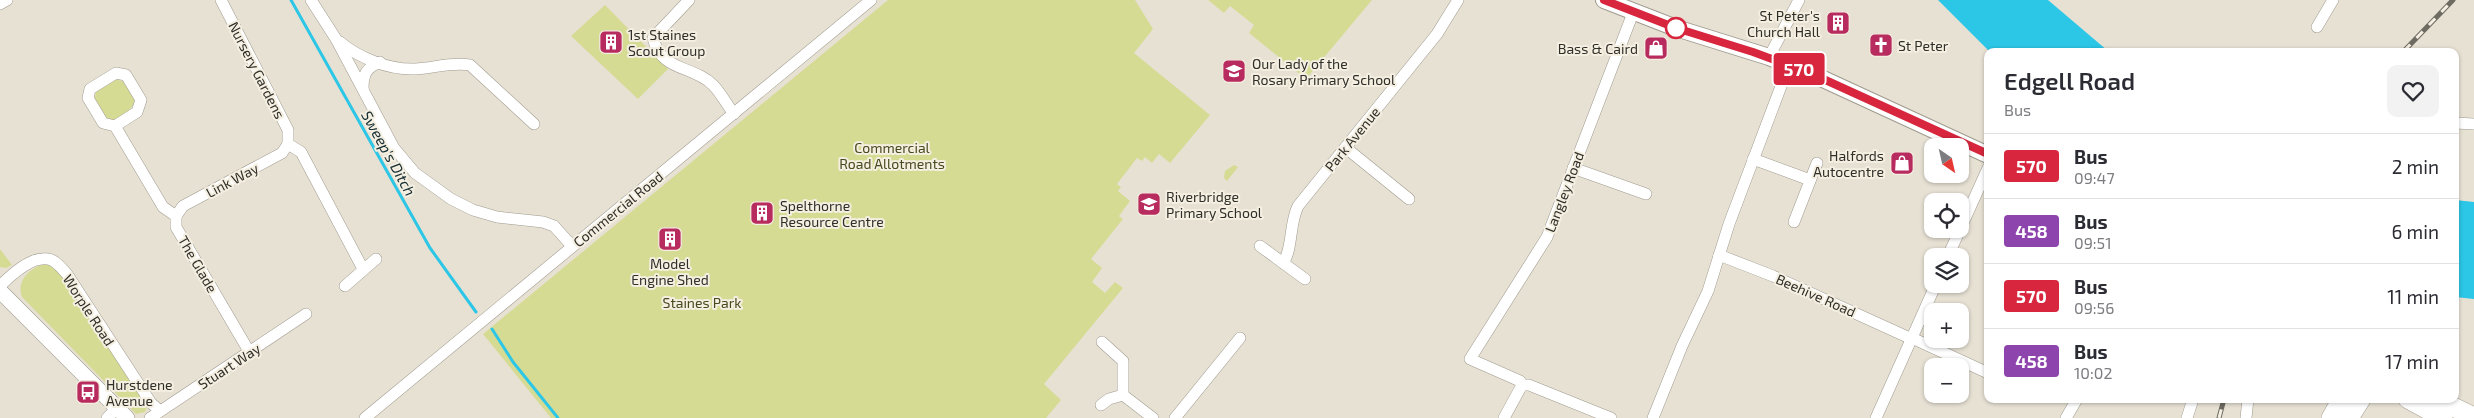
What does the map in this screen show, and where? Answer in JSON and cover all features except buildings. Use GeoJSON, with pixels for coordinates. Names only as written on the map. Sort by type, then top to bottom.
{"type":"FeatureCollection","features":[{"type":"Feature","properties":{"kind":"main road"},"geometry":{"type":"LineString","coordinates":[[1604,0],[1633,13],[1790,65],[1984,152]]}},
{"type":"Feature","properties":{"kind":"main road"},"geometry":{"type":"LineString","coordinates":[[2339,409],[2352,403]]}},
{"type":"Feature","properties":{"kind":"main road"},"geometry":{"type":"LineString","coordinates":[[2415,403],[2443,418]]}},
{"type":"Feature","properties":{"kind":"main road"},"geometry":{"type":"LineString","coordinates":[[2445,403],[2474,417]]}},
{"type":"Feature","properties":{"kind":"street"},"geometry":{"type":"LineString","coordinates":[[0,4],[7,0]]}},
{"type":"Feature","properties":{"kind":"street","name":"Nursery Gardens"},"geometry":{"type":"LineString","coordinates":[[221,0],[288,130],[288,144]]}},
{"type":"Feature","properties":{"kind":"street"},"geometry":{"type":"LineString","coordinates":[[311,0],[336,39],[394,148],[415,173],[428,184],[473,210],[497,217],[543,222],[554,226],[572,246]]}},
{"type":"Feature","properties":{"kind":"street"},"geometry":{"type":"LineString","coordinates":[[689,0],[653,38],[655,46],[662,56],[676,67],[713,84],[734,114]]}},
{"type":"Feature","properties":{"kind":"street","name":"Park Avenue"},"geometry":{"type":"LineString","coordinates":[[1283,262],[1288,256],[1292,218],[1298,206],[1437,34],[1458,0]]}},
{"type":"Feature","properties":{"kind":"street"},"geometry":{"type":"LineString","coordinates":[[1769,57],[1799,0]]}},
{"type":"Feature","properties":{"kind":"street"},"geometry":{"type":"LineString","coordinates":[[2318,27],[2333,0]]}},
{"type":"Feature","properties":{"kind":"street","name":"Commercial Road"},"geometry":{"type":"LineString","coordinates":[[365,418],[734,114],[864,2]]}},
{"type":"Feature","properties":{"kind":"street","name":"Langley Road"},"geometry":{"type":"LineString","coordinates":[[1522,386],[1520,381],[1470,359],[1547,237],[1633,13]]}},
{"type":"Feature","properties":{"kind":"street"},"geometry":{"type":"LineString","coordinates":[[336,39],[350,51],[380,62],[415,69],[457,63],[470,65],[534,124]]}},
{"type":"Feature","properties":{"kind":"street"},"geometry":{"type":"LineString","coordinates":[[364,90],[363,77],[369,67],[380,62]]}},
{"type":"Feature","properties":{"kind":"street"},"geometry":{"type":"LineString","coordinates":[[1653,418],[1682,346],[1708,291],[1753,159],[1790,65]]}},
{"type":"Feature","properties":{"kind":"street","name":"The Glade"},"geometry":{"type":"LineString","coordinates":[[115,126],[137,112],[141,100],[126,75],[116,73],[90,89],[88,98],[103,123],[115,126],[163,207],[176,216],[176,227],[250,353]]}},
{"type":"Feature","properties":{"kind":"street"},"geometry":{"type":"LineString","coordinates":[[2459,123],[2474,124]]}},
{"type":"Feature","properties":{"kind":"street"},"geometry":{"type":"LineString","coordinates":[[288,144],[301,152],[364,269]]}},
{"type":"Feature","properties":{"kind":"street","name":"Link Way"},"geometry":{"type":"LineString","coordinates":[[176,216],[184,206],[282,153],[288,144]]}},
{"type":"Feature","properties":{"kind":"street"},"geometry":{"type":"LineString","coordinates":[[1346,148],[1409,199]]}},
{"type":"Feature","properties":{"kind":"street"},"geometry":{"type":"LineString","coordinates":[[1753,159],[1810,180]]}},
{"type":"Feature","properties":{"kind":"street"},"geometry":{"type":"LineString","coordinates":[[1794,222],[1816,163]]}},
{"type":"Feature","properties":{"kind":"street"},"geometry":{"type":"LineString","coordinates":[[1573,168],[1646,194]]}},
{"type":"Feature","properties":{"kind":"street"},"geometry":{"type":"LineString","coordinates":[[1952,248],[1984,177]]}},
{"type":"Feature","properties":{"kind":"street"},"geometry":{"type":"LineString","coordinates":[[1260,246],[1305,279]]}},
{"type":"Feature","properties":{"kind":"street","name":"Beehive Road"},"geometry":{"type":"LineString","coordinates":[[1719,255],[1773,276],[1984,371]]}},
{"type":"Feature","properties":{"kind":"street","name":"Worple Road"},"geometry":{"type":"LineString","coordinates":[[0,286],[23,267],[38,260],[49,259],[58,265],[67,274],[151,403],[160,410]]}},
{"type":"Feature","properties":{"kind":"street"},"geometry":{"type":"LineString","coordinates":[[344,286],[376,259]]}},
{"type":"Feature","properties":{"kind":"street"},"geometry":{"type":"LineString","coordinates":[[0,291],[117,415]]}},
{"type":"Feature","properties":{"kind":"street"},"geometry":{"type":"LineString","coordinates":[[1876,418],[1932,293]]}},
{"type":"Feature","properties":{"kind":"street","name":"Stuart Way"},"geometry":{"type":"LineString","coordinates":[[150,418],[306,314]]}},
{"type":"Feature","properties":{"kind":"street"},"geometry":{"type":"LineString","coordinates":[[1175,418],[1240,338]]}},
{"type":"Feature","properties":{"kind":"street"},"geometry":{"type":"LineString","coordinates":[[1102,342],[1123,361],[1123,395]]}},
{"type":"Feature","properties":{"kind":"street"},"geometry":{"type":"LineString","coordinates":[[1504,418],[1522,386],[1529,385],[1611,418]]}},
{"type":"Feature","properties":{"kind":"street"},"geometry":{"type":"LineString","coordinates":[[1101,405],[1109,399],[1123,395]]}},
{"type":"Feature","properties":{"kind":"street"},"geometry":{"type":"LineString","coordinates":[[1123,395],[1152,418]]}},
{"type":"Feature","properties":{"kind":"street"},"geometry":{"type":"LineString","coordinates":[[2066,418],[2075,403]]}},
{"type":"Feature","properties":{"kind":"street"},"geometry":{"type":"LineString","coordinates":[[2187,418],[2192,403]]}},
{"type":"Feature","properties":{"kind":"street"},"geometry":{"type":"LineString","coordinates":[[2246,418],[2248,403]]}},
{"type":"Feature","properties":{"kind":"green space"},"geometry":{"type":"Polygon","coordinates":[[[888,0],[1135,0],[1153,29],[1134,53],[1210,115],[1170,163],[1159,154],[1152,163],[1145,157],[1142,161],[1137,158],[1117,184],[1121,187],[1118,191],[1130,201],[1119,216],[1123,219],[1091,259],[1102,268],[1092,282],[1105,293],[1115,282],[1123,288],[1044,384],[1061,400],[1046,418],[551,418],[483,334],[888,0]]]}},
{"type":"Feature","properties":{"kind":"green space"},"geometry":{"type":"Polygon","coordinates":[[[1208,0],[1372,0],[1306,79],[1249,33],[1254,25],[1230,6],[1224,13],[1208,0]]]}},
{"type":"Feature","properties":{"kind":"green space"},"geometry":{"type":"Polygon","coordinates":[[[605,5],[668,69],[638,99],[571,36],[605,5]]]}},
{"type":"Feature","properties":{"kind":"green space"},"geometry":{"type":"Polygon","coordinates":[[[115,79],[125,82],[136,99],[121,117],[107,120],[94,100],[97,89],[115,79]]]}},
{"type":"Feature","properties":{"kind":"green space"},"geometry":{"type":"Polygon","coordinates":[[[1234,165],[1238,167],[1227,181],[1224,178],[1225,171],[1234,165]]]}},
{"type":"Feature","properties":{"kind":"green space"},"geometry":{"type":"Polygon","coordinates":[[[0,249],[12,265],[6,268],[0,267],[0,249]]]}},
{"type":"Feature","properties":{"kind":"green space"},"geometry":{"type":"Polygon","coordinates":[[[48,263],[57,269],[148,405],[145,412],[136,414],[22,297],[21,285],[26,275],[36,267],[48,263]]]}},
{"type":"Feature","properties":{"kind":"water"},"geometry":{"type":"Polygon","coordinates":[[[1938,0],[2048,0],[2104,48],[1986,48],[1938,0]]]}},
{"type":"Feature","properties":{"kind":"water"},"geometry":{"type":"Polygon","coordinates":[[[2459,200],[2474,202],[2474,299],[2459,297],[2459,200]]]}},
{"type":"Feature","properties":{"kind":"waterway","name":"Sweep's Ditch"},"geometry":{"type":"LineString","coordinates":[[291,0],[430,248],[476,312]]}},
{"type":"Feature","properties":{"kind":"waterway"},"geometry":{"type":"LineString","coordinates":[[492,329],[513,362],[558,418]]}},
{"type":"Feature","properties":{"kind":"railway"},"geometry":{"type":"LineString","coordinates":[[2407,48],[2453,0]]}},
{"type":"Feature","properties":{"kind":"railway"},"geometry":{"type":"LineString","coordinates":[[2219,418],[2223,403]]}},
{"type":"Feature","properties":{"kind":"bus line","name":"570"},"geometry":{"type":"LineString","coordinates":[[1604,0],[1633,13],[1769,57],[1810,73],[1984,152]]}},
{"type":"Feature","properties":{"kind":"place","name":"St Peter's Church Hall"},"geometry":{"type":"Point","coordinates":[1838,23]}},
{"type":"Feature","properties":{"kind":"place","name":"1st Staines Scout Group"},"geometry":{"type":"Point","coordinates":[611,42]}},
{"type":"Feature","properties":{"kind":"place","name":"St Peter"},"geometry":{"type":"Point","coordinates":[1881,45]}},
{"type":"Feature","properties":{"kind":"place","name":"Bass & Caird"},"geometry":{"type":"Point","coordinates":[1656,48]}},
{"type":"Feature","properties":{"kind":"place","name":"Our Lady of the Rosary Primary School"},"geometry":{"type":"Point","coordinates":[1234,71]}},
{"type":"Feature","properties":{"kind":"place","name":"Halfords Autocentre"},"geometry":{"type":"Point","coordinates":[1902,163]}},
{"type":"Feature","properties":{"kind":"place","name":"Riverbridge Primary School"},"geometry":{"type":"Point","coordinates":[1149,204]}},
{"type":"Feature","properties":{"kind":"place","name":"Spelthorne Resource Centre"},"geometry":{"type":"Point","coordinates":[762,213]}},
{"type":"Feature","properties":{"kind":"place","name":"Model Engine Shed"},"geometry":{"type":"Point","coordinates":[670,239]}},
{"type":"Feature","properties":{"kind":"place","name":"Hurstdene Avenue"},"geometry":{"type":"Point","coordinates":[88,392]}},
{"type":"Feature","properties":{"kind":"park label","name":"Commercial Road Allotments"},"geometry":{"type":"Point","coordinates":[892,156]}},
{"type":"Feature","properties":{"kind":"park label","name":"Staines Park"},"geometry":{"type":"Point","coordinates":[702,302]}}]}
